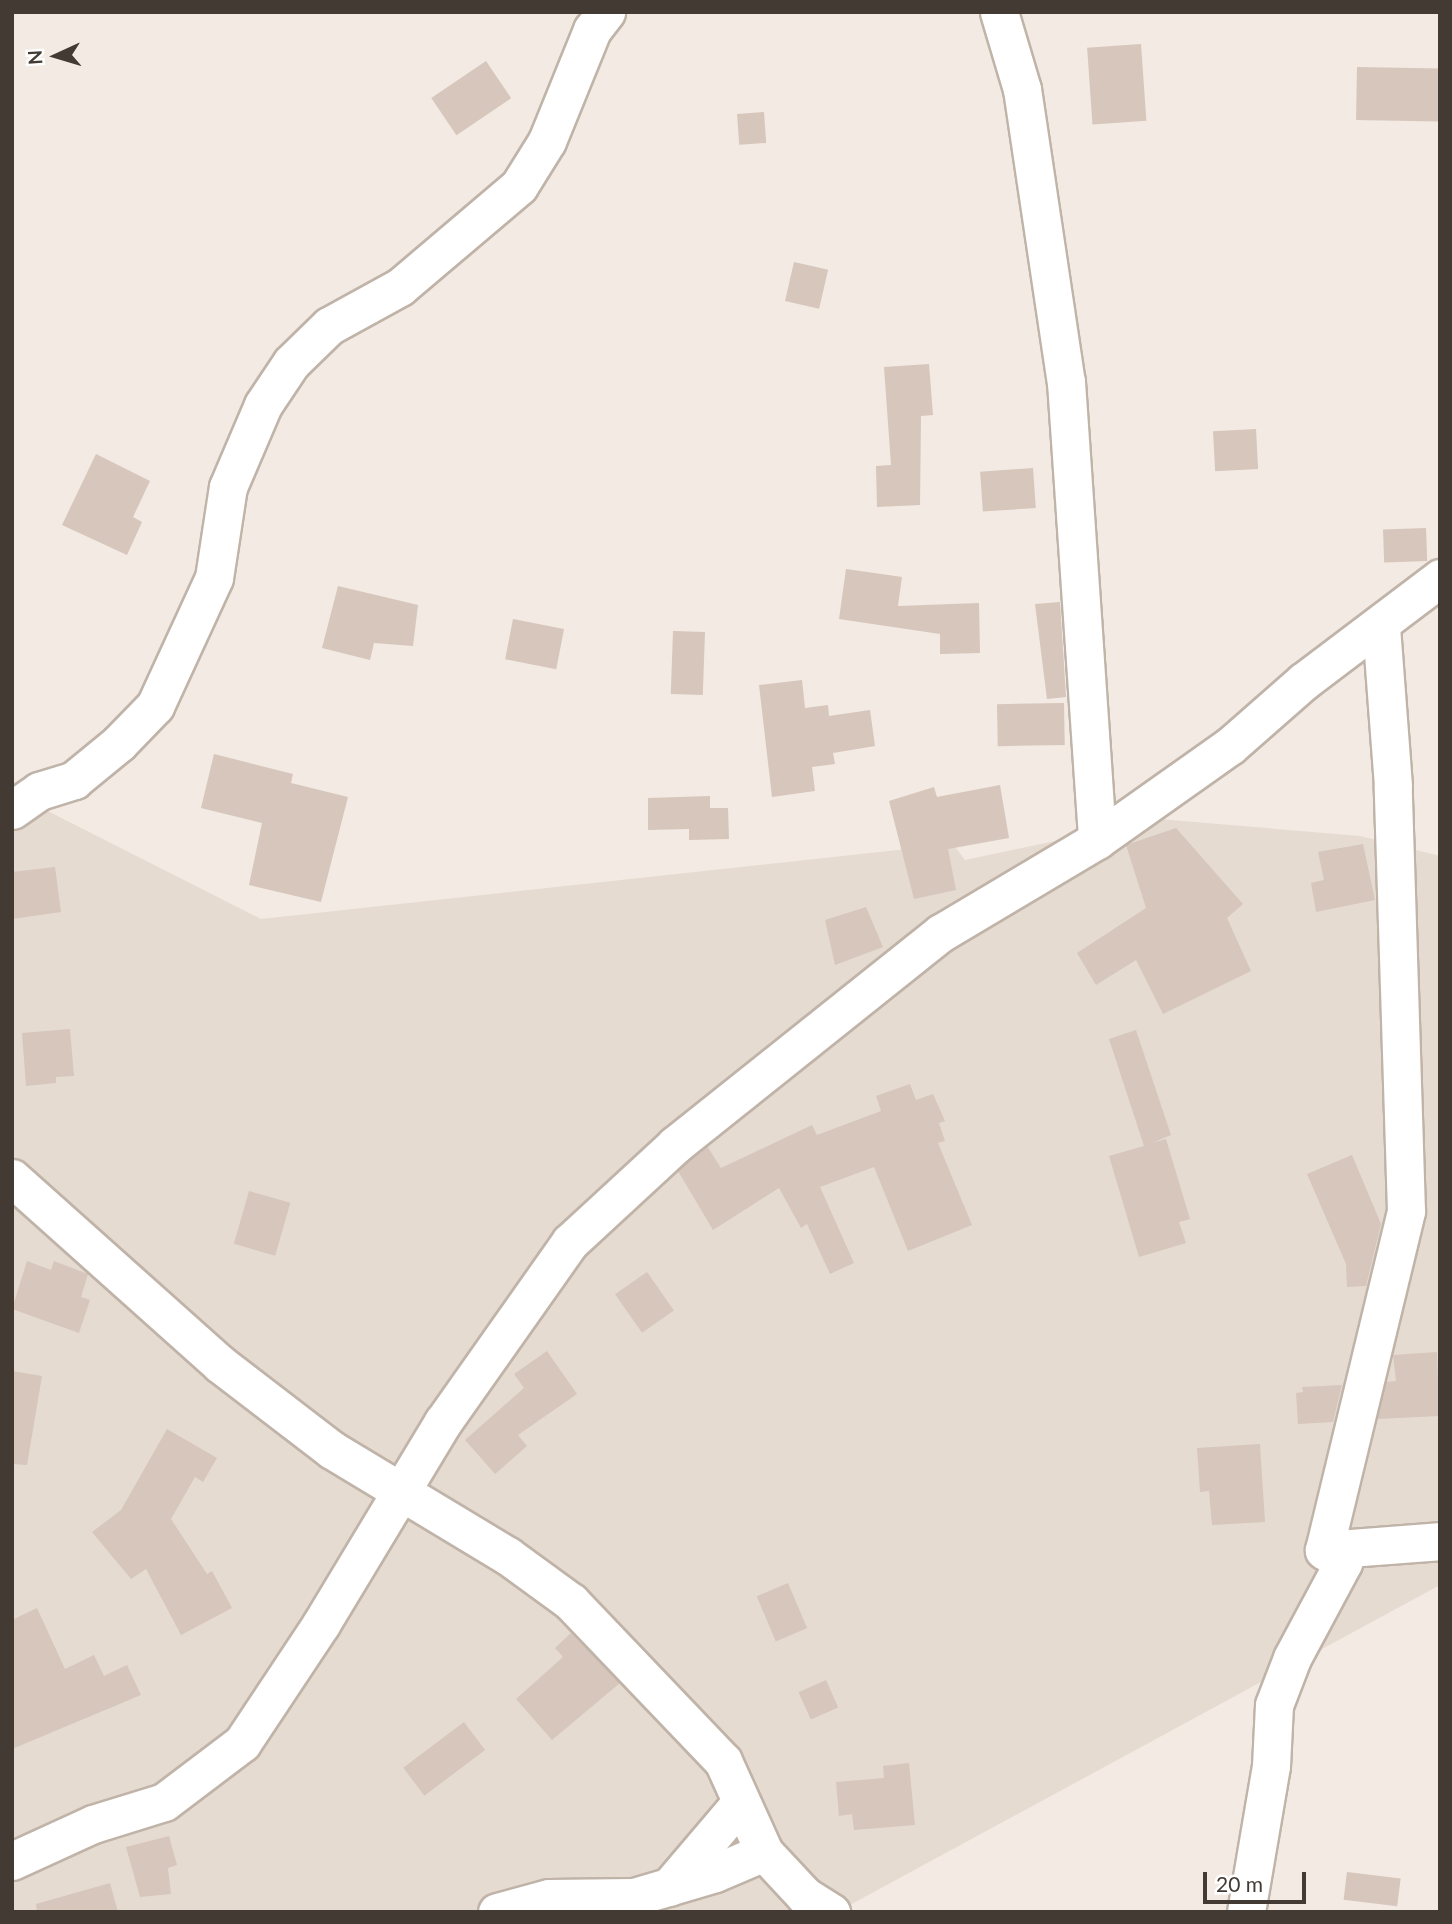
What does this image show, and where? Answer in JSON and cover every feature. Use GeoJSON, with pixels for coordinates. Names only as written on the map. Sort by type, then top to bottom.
{"type":"FeatureCollection","features":[{"type":"Feature","properties":{"kind":"street"},"geometry":{"type":"LineString","coordinates":[[12,810],[40,791],[74,780],[119,743],[155,706],[214,578],[228,487],[263,404],[291,363],[329,326],[400,287],[519,186],[547,141],[592,30],[606,12]]}},
{"type":"Feature","properties":{"kind":"street"},"geometry":{"type":"LineString","coordinates":[[999,12],[1022,89],[1066,382],[1097,840]]}},
{"type":"Feature","properties":{"kind":"street"},"geometry":{"type":"LineString","coordinates":[[12,1861],[93,1824],[164,1802],[242,1743],[321,1625],[399,1492],[451,1411],[579,1234],[737,1091],[941,933],[1097,840],[1230,746],[1304,681],[1381,627],[1440,578]]}},
{"type":"Feature","properties":{"kind":"street"},"geometry":{"type":"LineString","coordinates":[[1324,1550],[1406,1211],[1392,786],[1381,627]]}},
{"type":"Feature","properties":{"kind":"street"},"geometry":{"type":"LineString","coordinates":[[12,1178],[220,1364],[332,1450],[508,1556],[571,1602],[723,1760],[764,1852],[805,1895],[831,1912]]}},
{"type":"Feature","properties":{"kind":"street"},"geometry":{"type":"LineString","coordinates":[[1324,1550],[1440,1541]]}},
{"type":"Feature","properties":{"kind":"street"},"geometry":{"type":"LineString","coordinates":[[1246,1912],[1271,1766],[1274,1705],[1292,1658],[1343,1563],[1324,1550]]}},
{"type":"Feature","properties":{"kind":"street"},"geometry":{"type":"LineString","coordinates":[[668,1887],[741,1802]]}},
{"type":"Feature","properties":{"kind":"street"},"geometry":{"type":"LineString","coordinates":[[497,1912],[549,1898],[634,1897],[764,1852]]}},
{"type":"Feature","properties":{"kind":"shaded area"},"geometry":{"type":"Polygon","coordinates":[[[12,793],[261,919],[953,844],[965,860],[1159,819],[1360,836],[1440,856],[1440,1585],[837,1912],[12,1912],[12,793]]]}},
{"type":"Feature","properties":{"kind":"building"},"geometry":{"type":"Polygon","coordinates":[[[1141,44],[1146,121],[1093,125],[1087,48],[1141,44]]]}},
{"type":"Feature","properties":{"kind":"building"},"geometry":{"type":"Polygon","coordinates":[[[486,61],[511,98],[456,135],[431,98],[486,61]]]}},
{"type":"Feature","properties":{"kind":"building"},"geometry":{"type":"Polygon","coordinates":[[[1357,67],[1440,68],[1439,121],[1356,120],[1357,67]]]}},
{"type":"Feature","properties":{"kind":"building"},"geometry":{"type":"Polygon","coordinates":[[[764,112],[766,143],[739,145],[737,114],[764,112]]]}},
{"type":"Feature","properties":{"kind":"building"},"geometry":{"type":"Polygon","coordinates":[[[794,262],[828,270],[819,309],[785,301],[794,262]]]}},
{"type":"Feature","properties":{"kind":"building"},"geometry":{"type":"Polygon","coordinates":[[[929,364],[933,415],[921,416],[920,505],[877,507],[876,466],[891,465],[884,367],[929,364]]]}},
{"type":"Feature","properties":{"kind":"building"},"geometry":{"type":"Polygon","coordinates":[[[1256,429],[1258,469],[1215,471],[1213,431],[1256,429]]]}},
{"type":"Feature","properties":{"kind":"building"},"geometry":{"type":"Polygon","coordinates":[[[96,454],[150,481],[133,517],[142,522],[127,555],[62,525],[96,454]]]}},
{"type":"Feature","properties":{"kind":"building"},"geometry":{"type":"Polygon","coordinates":[[[1033,468],[1036,508],[983,512],[980,472],[1033,468]]]}},
{"type":"Feature","properties":{"kind":"building"},"geometry":{"type":"Polygon","coordinates":[[[1426,528],[1427,561],[1384,562],[1383,530],[1426,528]]]}},
{"type":"Feature","properties":{"kind":"building"},"geometry":{"type":"Polygon","coordinates":[[[846,569],[902,577],[898,606],[979,603],[980,653],[940,654],[940,634],[839,619],[846,569]]]}},
{"type":"Feature","properties":{"kind":"building"},"geometry":{"type":"Polygon","coordinates":[[[338,586],[418,605],[413,646],[374,643],[370,660],[322,648],[338,586]]]}},
{"type":"Feature","properties":{"kind":"building"},"geometry":{"type":"Polygon","coordinates":[[[1060,602],[1066,697],[1047,699],[1035,604],[1060,602]]]}},
{"type":"Feature","properties":{"kind":"building"},"geometry":{"type":"Polygon","coordinates":[[[513,619],[564,629],[556,669],[505,659],[513,619]]]}},
{"type":"Feature","properties":{"kind":"building"},"geometry":{"type":"Polygon","coordinates":[[[673,631],[705,632],[703,695],[671,694],[673,631]]]}},
{"type":"Feature","properties":{"kind":"building"},"geometry":{"type":"Polygon","coordinates":[[[802,680],[805,708],[828,705],[829,716],[870,710],[875,746],[833,753],[835,764],[812,767],[815,791],[772,797],[759,685],[802,680]]]}},
{"type":"Feature","properties":{"kind":"building"},"geometry":{"type":"Polygon","coordinates":[[[1064,703],[1065,745],[998,746],[997,704],[1064,703]]]}},
{"type":"Feature","properties":{"kind":"building"},"geometry":{"type":"Polygon","coordinates":[[[214,754],[293,774],[291,783],[348,797],[321,902],[249,885],[262,823],[201,808],[214,754]]]}},
{"type":"Feature","properties":{"kind":"building"},"geometry":{"type":"Polygon","coordinates":[[[1000,785],[1009,838],[948,849],[956,890],[914,899],[889,801],[934,787],[937,797],[1000,785]]]}},
{"type":"Feature","properties":{"kind":"building"},"geometry":{"type":"Polygon","coordinates":[[[710,796],[710,808],[728,808],[729,839],[689,840],[689,829],[648,830],[648,798],[710,796]]]}},
{"type":"Feature","properties":{"kind":"building"},"geometry":{"type":"Polygon","coordinates":[[[1176,828],[1243,904],[1227,918],[1251,971],[1163,1014],[1136,960],[1096,985],[1077,953],[1146,908],[1126,845],[1176,828]]]}},
{"type":"Feature","properties":{"kind":"building"},"geometry":{"type":"Polygon","coordinates":[[[1363,844],[1375,900],[1316,912],[1311,883],[1324,880],[1318,852],[1363,844]]]}},
{"type":"Feature","properties":{"kind":"building"},"geometry":{"type":"Polygon","coordinates":[[[55,867],[61,912],[12,919],[12,872],[55,867]]]}},
{"type":"Feature","properties":{"kind":"building"},"geometry":{"type":"Polygon","coordinates":[[[866,907],[883,947],[835,965],[825,920],[866,907]]]}},
{"type":"Feature","properties":{"kind":"building"},"geometry":{"type":"Polygon","coordinates":[[[70,1029],[74,1076],[56,1077],[56,1083],[26,1086],[22,1033],[70,1029]]]}},
{"type":"Feature","properties":{"kind":"building"},"geometry":{"type":"Polygon","coordinates":[[[1136,1030],[1171,1135],[1152,1143],[1166,1139],[1190,1219],[1179,1222],[1186,1243],[1139,1257],[1109,1156],[1144,1146],[1109,1039],[1136,1030]]]}},
{"type":"Feature","properties":{"kind":"building"},"geometry":{"type":"Polygon","coordinates":[[[910,1084],[916,1100],[933,1094],[945,1121],[939,1123],[945,1141],[938,1143],[972,1225],[908,1251],[874,1167],[820,1187],[854,1263],[830,1274],[807,1224],[801,1228],[779,1188],[713,1230],[678,1171],[707,1146],[721,1168],[812,1125],[817,1135],[881,1111],[876,1096],[910,1084]]]}},
{"type":"Feature","properties":{"kind":"building"},"geometry":{"type":"Polygon","coordinates":[[[1352,1155],[1381,1224],[1366,1286],[1347,1287],[1346,1264],[1307,1174],[1352,1155]]]}},
{"type":"Feature","properties":{"kind":"building"},"geometry":{"type":"Polygon","coordinates":[[[249,1191],[290,1203],[275,1256],[234,1244],[249,1191]]]}},
{"type":"Feature","properties":{"kind":"building"},"geometry":{"type":"Polygon","coordinates":[[[27,1261],[51,1270],[54,1261],[88,1274],[81,1297],[90,1300],[79,1333],[12,1309],[27,1261]]]}},
{"type":"Feature","properties":{"kind":"building"},"geometry":{"type":"Polygon","coordinates":[[[647,1272],[674,1311],[642,1333],[615,1294],[647,1272]]]}},
{"type":"Feature","properties":{"kind":"building"},"geometry":{"type":"Polygon","coordinates":[[[547,1351],[577,1394],[518,1435],[527,1446],[495,1474],[465,1440],[524,1388],[514,1374],[547,1351]]]}},
{"type":"Feature","properties":{"kind":"building"},"geometry":{"type":"Polygon","coordinates":[[[1437,1352],[1439,1416],[1377,1419],[1386,1382],[1396,1381],[1393,1355],[1437,1352]]]}},
{"type":"Feature","properties":{"kind":"building"},"geometry":{"type":"Polygon","coordinates":[[[12,1371],[42,1376],[27,1465],[12,1464],[12,1371]]]}},
{"type":"Feature","properties":{"kind":"building"},"geometry":{"type":"Polygon","coordinates":[[[1342,1385],[1333,1422],[1298,1424],[1296,1393],[1303,1392],[1302,1387],[1342,1385]]]}},
{"type":"Feature","properties":{"kind":"building"},"geometry":{"type":"Polygon","coordinates":[[[167,1429],[217,1458],[203,1482],[195,1477],[171,1519],[207,1574],[212,1571],[232,1608],[181,1635],[146,1569],[131,1579],[92,1532],[121,1510],[167,1429]]]}},
{"type":"Feature","properties":{"kind":"building"},"geometry":{"type":"Polygon","coordinates":[[[1260,1444],[1265,1522],[1212,1525],[1209,1491],[1200,1492],[1197,1448],[1260,1444]]]}},
{"type":"Feature","properties":{"kind":"building"},"geometry":{"type":"Polygon","coordinates":[[[788,1583],[807,1628],[776,1641],[757,1596],[788,1583]]]}},
{"type":"Feature","properties":{"kind":"building"},"geometry":{"type":"Polygon","coordinates":[[[37,1608],[65,1669],[94,1655],[104,1676],[127,1665],[141,1695],[12,1749],[12,1620],[37,1608]]]}},
{"type":"Feature","properties":{"kind":"building"},"geometry":{"type":"Polygon","coordinates":[[[571,1633],[620,1683],[552,1740],[516,1699],[563,1657],[555,1648],[571,1633]]]}},
{"type":"Feature","properties":{"kind":"building"},"geometry":{"type":"Polygon","coordinates":[[[826,1680],[838,1707],[811,1720],[799,1692],[826,1680]]]}},
{"type":"Feature","properties":{"kind":"building"},"geometry":{"type":"Polygon","coordinates":[[[464,1722],[485,1750],[424,1796],[403,1768],[464,1722]]]}},
{"type":"Feature","properties":{"kind":"building"},"geometry":{"type":"Polygon","coordinates":[[[909,1763],[915,1825],[854,1830],[852,1814],[839,1816],[836,1782],[884,1778],[883,1766],[909,1763]]]}},
{"type":"Feature","properties":{"kind":"building"},"geometry":{"type":"Polygon","coordinates":[[[169,1836],[177,1865],[168,1868],[171,1894],[140,1897],[126,1847],[169,1836]]]}},
{"type":"Feature","properties":{"kind":"building"},"geometry":{"type":"Polygon","coordinates":[[[1347,1872],[1401,1879],[1397,1906],[1344,1900],[1347,1872]]]}},
{"type":"Feature","properties":{"kind":"building"},"geometry":{"type":"Polygon","coordinates":[[[110,1883],[118,1912],[37,1912],[36,1904],[110,1883]]]}}]}
